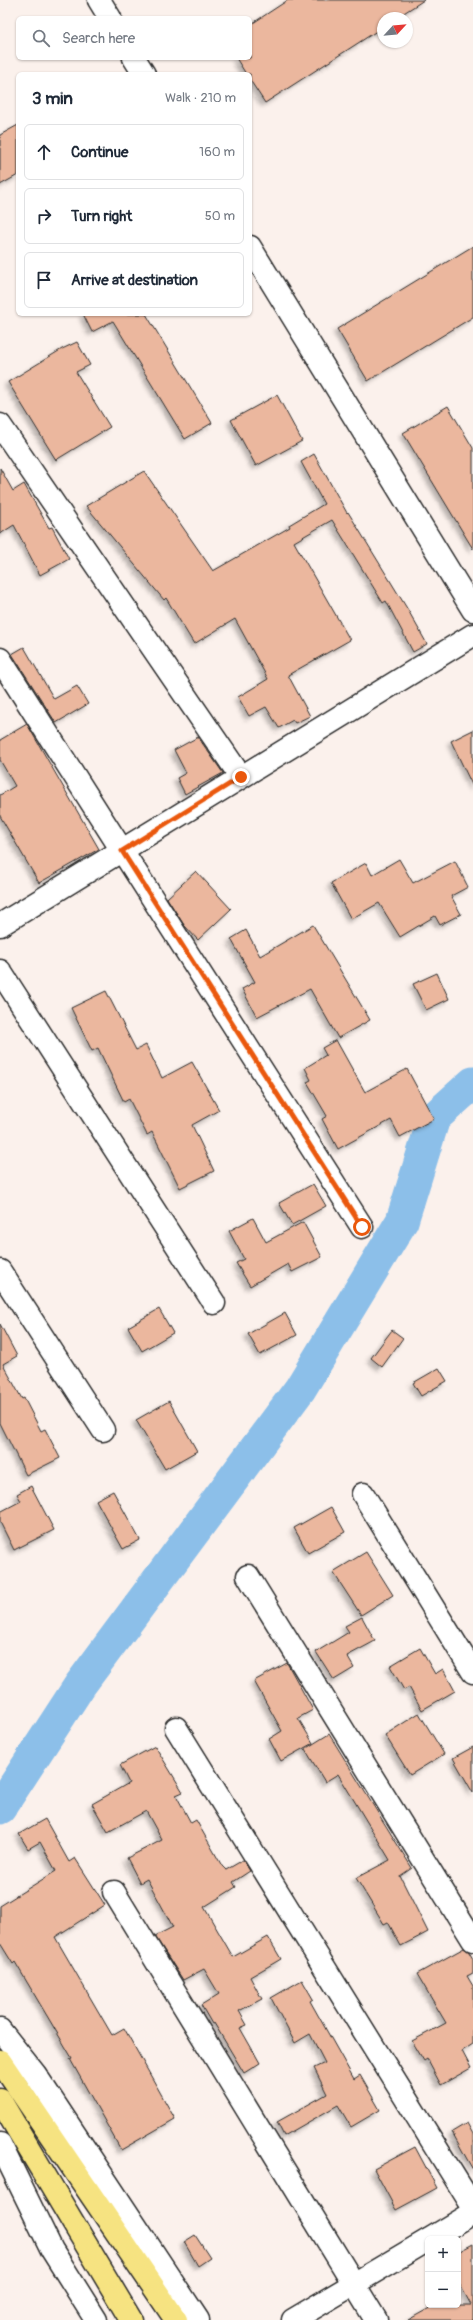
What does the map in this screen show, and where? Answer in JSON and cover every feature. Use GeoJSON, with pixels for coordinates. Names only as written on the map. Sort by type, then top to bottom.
{"type":"FeatureCollection","features":[{"type":"Feature","properties":{"kind":"main road"},"geometry":{"type":"LineString","coordinates":[[0,2061],[176,2320]]}},
{"type":"Feature","properties":{"kind":"main road"},"geometry":{"type":"LineString","coordinates":[[0,2100],[131,2320]]}},
{"type":"Feature","properties":{"kind":"street"},"geometry":{"type":"LineString","coordinates":[[99,0],[109,16]]}},
{"type":"Feature","properties":{"kind":"street"},"geometry":{"type":"LineString","coordinates":[[135,60],[143,72]]}},
{"type":"Feature","properties":{"kind":"street"},"geometry":{"type":"LineString","coordinates":[[252,250],[473,610]]}},
{"type":"Feature","properties":{"kind":"street"},"geometry":{"type":"LineString","coordinates":[[0,425],[241,777]]}},
{"type":"Feature","properties":{"kind":"street"},"geometry":{"type":"LineString","coordinates":[[0,925],[473,635]]}},
{"type":"Feature","properties":{"kind":"street"},"geometry":{"type":"LineString","coordinates":[[0,659],[362,1227]]}},
{"type":"Feature","properties":{"kind":"street"},"geometry":{"type":"LineString","coordinates":[[0,971],[214,1303]]}},
{"type":"Feature","properties":{"kind":"street"},"geometry":{"type":"LineString","coordinates":[[0,1271],[103,1430]]}},
{"type":"Feature","properties":{"kind":"street"},"geometry":{"type":"LineString","coordinates":[[363,1494],[473,1672]]}},
{"type":"Feature","properties":{"kind":"street"},"geometry":{"type":"LineString","coordinates":[[248,1576],[473,1940]]}},
{"type":"Feature","properties":{"kind":"street"},"geometry":{"type":"LineString","coordinates":[[176,1728],[473,2207]]}},
{"type":"Feature","properties":{"kind":"street"},"geometry":{"type":"LineString","coordinates":[[114,1892],[376,2320]]}},
{"type":"Feature","properties":{"kind":"street"},"geometry":{"type":"LineString","coordinates":[[0,2030],[35,2074],[198,2320]]}},
{"type":"Feature","properties":{"kind":"street"},"geometry":{"type":"LineString","coordinates":[[0,2144],[52,2250],[96,2320]]}},
{"type":"Feature","properties":{"kind":"street"},"geometry":{"type":"LineString","coordinates":[[436,2236],[473,2213]]}},
{"type":"Feature","properties":{"kind":"street"},"geometry":{"type":"LineString","coordinates":[[293,2320],[425,2242]]}},
{"type":"Feature","properties":{"kind":"building"},"geometry":{"type":"Polygon","coordinates":[[[288,0],[424,0],[405,12],[377,12],[377,31],[265,103],[252,83],[252,72],[245,72],[237,60],[252,60],[252,24],[288,0]]]}},
{"type":"Feature","properties":{"kind":"building"},"geometry":{"type":"Polygon","coordinates":[[[16,126],[16,176],[0,185],[0,135],[16,126]]]}},
{"type":"Feature","properties":{"kind":"building"},"geometry":{"type":"Polygon","coordinates":[[[473,246],[473,317],[368,381],[337,329],[473,246]]]}},
{"type":"Feature","properties":{"kind":"building"},"geometry":{"type":"Polygon","coordinates":[[[84,316],[147,316],[212,423],[185,439],[113,321],[92,332],[84,316]]]}},
{"type":"Feature","properties":{"kind":"building"},"geometry":{"type":"Polygon","coordinates":[[[77,342],[90,365],[76,372],[110,427],[56,460],[8,382],[62,349],[77,342]]]}},
{"type":"Feature","properties":{"kind":"building"},"geometry":{"type":"Polygon","coordinates":[[[277,395],[302,441],[256,466],[231,420],[277,395]]]}},
{"type":"Feature","properties":{"kind":"building"},"geometry":{"type":"Polygon","coordinates":[[[448,406],[473,448],[473,549],[403,433],[448,406]]]}},
{"type":"Feature","properties":{"kind":"building"},"geometry":{"type":"Polygon","coordinates":[[[314,454],[347,513],[348,512],[408,610],[427,644],[413,652],[386,601],[383,603],[332,520],[294,542],[350,640],[288,675],[310,716],[295,723],[293,720],[279,728],[266,707],[249,716],[238,697],[268,679],[235,619],[194,644],[166,598],[164,600],[86,506],[144,471],[213,571],[290,527],[289,525],[324,504],[301,462],[314,454]]]}},
{"type":"Feature","properties":{"kind":"building"},"geometry":{"type":"Polygon","coordinates":[[[0,468],[13,491],[24,484],[49,528],[52,527],[69,559],[40,575],[14,525],[0,534],[0,468]]]}},
{"type":"Feature","properties":{"kind":"building"},"geometry":{"type":"Polygon","coordinates":[[[24,647],[54,699],[77,686],[88,704],[56,723],[12,654],[24,647]]]}},
{"type":"Feature","properties":{"kind":"building"},"geometry":{"type":"Polygon","coordinates":[[[27,724],[99,849],[39,883],[0,816],[0,795],[15,786],[0,760],[0,740],[27,724]]]}},
{"type":"Feature","properties":{"kind":"building"},"geometry":{"type":"Polygon","coordinates":[[[473,730],[473,787],[451,741],[473,730]]]}},
{"type":"Feature","properties":{"kind":"building"},"geometry":{"type":"Polygon","coordinates":[[[198,737],[223,773],[185,794],[177,778],[186,773],[174,750],[198,737]]]}},
{"type":"Feature","properties":{"kind":"building"},"geometry":{"type":"Polygon","coordinates":[[[399,859],[413,883],[455,861],[468,887],[451,896],[461,914],[440,925],[435,916],[400,937],[379,903],[351,919],[331,883],[366,863],[372,875],[399,859]]]}},
{"type":"Feature","properties":{"kind":"building"},"geometry":{"type":"Polygon","coordinates":[[[196,871],[231,909],[198,940],[184,925],[167,898],[196,871]]]}},
{"type":"Feature","properties":{"kind":"building"},"geometry":{"type":"Polygon","coordinates":[[[313,925],[370,1020],[338,1038],[310,989],[257,1017],[242,989],[255,982],[231,939],[246,930],[260,956],[313,925]]]}},
{"type":"Feature","properties":{"kind":"building"},"geometry":{"type":"Polygon","coordinates":[[[437,973],[449,999],[426,1010],[413,984],[437,973]]]}},
{"type":"Feature","properties":{"kind":"building"},"geometry":{"type":"Polygon","coordinates":[[[106,991],[136,1050],[146,1045],[162,1078],[192,1062],[219,1110],[192,1125],[214,1171],[180,1188],[152,1132],[147,1135],[129,1099],[124,1102],[98,1048],[92,1051],[71,1008],[106,991]]]}},
{"type":"Feature","properties":{"kind":"building"},"geometry":{"type":"Polygon","coordinates":[[[336,1040],[365,1092],[407,1069],[434,1119],[400,1137],[391,1120],[338,1149],[322,1119],[327,1116],[307,1082],[311,1080],[305,1068],[326,1055],[322,1048],[336,1040]]]}},
{"type":"Feature","properties":{"kind":"building"},"geometry":{"type":"Polygon","coordinates":[[[313,1184],[326,1206],[292,1225],[279,1203],[313,1184]]]}},
{"type":"Feature","properties":{"kind":"building"},"geometry":{"type":"Polygon","coordinates":[[[253,1218],[266,1242],[303,1222],[322,1257],[292,1272],[288,1264],[250,1286],[236,1263],[244,1259],[229,1231],[253,1218]]]}},
{"type":"Feature","properties":{"kind":"building"},"geometry":{"type":"Polygon","coordinates":[[[159,1309],[173,1333],[142,1351],[128,1327],[159,1309]]]}},
{"type":"Feature","properties":{"kind":"building"},"geometry":{"type":"Polygon","coordinates":[[[285,1313],[297,1335],[260,1355],[248,1334],[285,1313]]]}},
{"type":"Feature","properties":{"kind":"building"},"geometry":{"type":"Polygon","coordinates":[[[0,1324],[17,1356],[3,1364],[22,1399],[24,1398],[41,1431],[45,1429],[60,1458],[26,1475],[0,1423],[0,1324]]]}},
{"type":"Feature","properties":{"kind":"building"},"geometry":{"type":"Polygon","coordinates":[[[392,1330],[403,1338],[382,1367],[371,1358],[392,1330]]]}},
{"type":"Feature","properties":{"kind":"building"},"geometry":{"type":"Polygon","coordinates":[[[439,1368],[447,1381],[421,1396],[413,1383],[439,1368]]]}},
{"type":"Feature","properties":{"kind":"building"},"geometry":{"type":"Polygon","coordinates":[[[169,1401],[197,1451],[165,1469],[136,1420],[169,1401]]]}},
{"type":"Feature","properties":{"kind":"building"},"geometry":{"type":"Polygon","coordinates":[[[31,1486],[54,1530],[14,1550],[0,1522],[0,1512],[21,1501],[17,1494],[31,1486]]]}},
{"type":"Feature","properties":{"kind":"building"},"geometry":{"type":"Polygon","coordinates":[[[113,1491],[140,1540],[123,1549],[96,1500],[113,1491]]]}},
{"type":"Feature","properties":{"kind":"building"},"geometry":{"type":"Polygon","coordinates":[[[331,1507],[345,1532],[308,1553],[294,1528],[331,1507]]]}},
{"type":"Feature","properties":{"kind":"building"},"geometry":{"type":"Polygon","coordinates":[[[366,1552],[393,1595],[361,1615],[333,1572],[366,1552]]]}},
{"type":"Feature","properties":{"kind":"building"},"geometry":{"type":"Polygon","coordinates":[[[362,1617],[375,1641],[347,1656],[354,1668],[334,1680],[316,1652],[349,1632],[345,1626],[362,1617]]]}},
{"type":"Feature","properties":{"kind":"building"},"geometry":{"type":"Polygon","coordinates":[[[420,1648],[435,1674],[443,1669],[455,1691],[422,1710],[409,1687],[404,1690],[390,1666],[420,1648]]]}},
{"type":"Feature","properties":{"kind":"building"},"geometry":{"type":"Polygon","coordinates":[[[287,1663],[313,1710],[298,1718],[313,1743],[281,1761],[269,1739],[282,1731],[254,1681],[287,1663]]]}},
{"type":"Feature","properties":{"kind":"building"},"geometry":{"type":"Polygon","coordinates":[[[419,1713],[444,1754],[410,1775],[385,1735],[419,1713]]]}},
{"type":"Feature","properties":{"kind":"building"},"geometry":{"type":"Polygon","coordinates":[[[329,1734],[412,1868],[400,1876],[428,1932],[401,1946],[388,1922],[384,1924],[356,1878],[390,1860],[338,1774],[325,1782],[305,1749],[329,1734]]]}},
{"type":"Feature","properties":{"kind":"building"},"geometry":{"type":"Polygon","coordinates":[[[155,1746],[183,1792],[176,1795],[191,1823],[196,1820],[222,1866],[226,1870],[243,1860],[250,1871],[233,1882],[236,1887],[204,1907],[233,1957],[268,1937],[281,1959],[250,1977],[262,1999],[239,2011],[247,2025],[240,2028],[260,2063],[244,2073],[214,2023],[212,2024],[201,2005],[219,1994],[204,1969],[183,1980],[155,1936],[173,1927],[147,1879],[140,1883],[127,1858],[162,1840],[146,1811],[108,1832],[92,1804],[129,1783],[120,1765],[155,1746]]]}},
{"type":"Feature","properties":{"kind":"building"},"geometry":{"type":"Polygon","coordinates":[[[473,1747],[473,1793],[453,1758],[473,1747]]]}},
{"type":"Feature","properties":{"kind":"building"},"geometry":{"type":"Polygon","coordinates":[[[45,1819],[69,1862],[75,1858],[105,1905],[55,1937],[112,2035],[124,2028],[175,2119],[121,2150],[70,2059],[72,2058],[15,1962],[13,1964],[0,1943],[0,1906],[56,1871],[40,1842],[28,1849],[19,1834],[45,1819]]]}},
{"type":"Feature","properties":{"kind":"building"},"geometry":{"type":"Polygon","coordinates":[[[464,1948],[469,1952],[473,1959],[473,1973],[467,1976],[473,1986],[473,2044],[462,2051],[471,2068],[441,2085],[427,2059],[424,2061],[412,2041],[446,2023],[417,1974],[464,1948]]]}},
{"type":"Feature","properties":{"kind":"building"},"geometry":{"type":"Polygon","coordinates":[[[302,1980],[313,1999],[310,2001],[354,2079],[360,2075],[380,2110],[351,2127],[338,2105],[284,2136],[277,2122],[327,2094],[314,2068],[325,2063],[310,2034],[295,2043],[271,1998],[302,1980]]]}},
{"type":"Feature","properties":{"kind":"building"},"geometry":{"type":"Polygon","coordinates":[[[467,2123],[473,2134],[473,2170],[452,2132],[467,2123]]]}},
{"type":"Feature","properties":{"kind":"building"},"geometry":{"type":"Polygon","coordinates":[[[415,2147],[437,2188],[396,2210],[374,2169],[415,2147]]]}},
{"type":"Feature","properties":{"kind":"building"},"geometry":{"type":"Polygon","coordinates":[[[195,2235],[210,2258],[198,2266],[184,2242],[195,2235]]]}},
{"type":"Feature","properties":{"kind":"building"},"geometry":{"type":"Polygon","coordinates":[[[473,2244],[473,2320],[408,2320],[430,2308],[461,2308],[461,2305],[471,2305],[461,2287],[461,2250],[473,2244]]]}},
{"type":"Feature","properties":{"kind":"waterway"},"geometry":{"type":"LineString","coordinates":[[0,1808],[80,1685],[300,1389],[402,1221],[434,1118],[473,1083]]}},
{"type":"Feature","properties":{"kind":"route"},"geometry":{"type":"LineString","coordinates":[[241,777],[122,851],[362,1227]]}}]}
